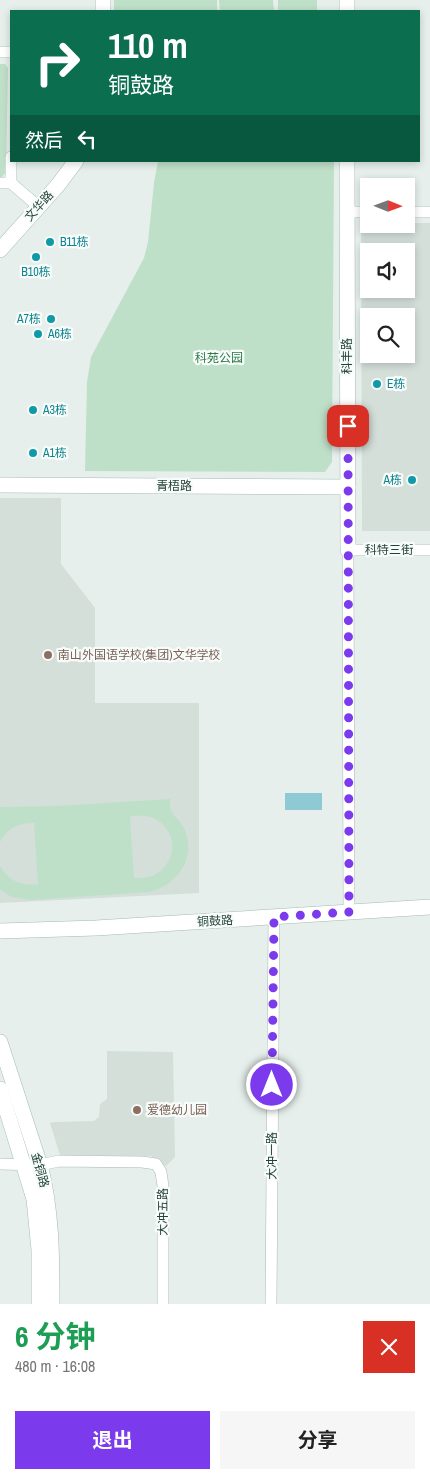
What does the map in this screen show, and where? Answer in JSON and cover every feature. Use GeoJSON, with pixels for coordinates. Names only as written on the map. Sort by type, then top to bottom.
{"type":"FeatureCollection","features":[{"type":"Feature","properties":{"kind":"street"},"geometry":{"type":"LineString","coordinates":[[10,161],[5,183],[39,207]]}},
{"type":"Feature","properties":{"kind":"street","name":"文华路"},"geometry":{"type":"LineString","coordinates":[[0,250],[58,185],[75,162]]}},
{"type":"Feature","properties":{"kind":"street","name":"科丰路"},"geometry":{"type":"LineString","coordinates":[[346,162],[348,550]]}},
{"type":"Feature","properties":{"kind":"street"},"geometry":{"type":"LineString","coordinates":[[346,212],[360,212]]}},
{"type":"Feature","properties":{"kind":"street"},"geometry":{"type":"LineString","coordinates":[[415,212],[430,212]]}},
{"type":"Feature","properties":{"kind":"street","name":"青梧路"},"geometry":{"type":"LineString","coordinates":[[0,485],[348,487]]}},
{"type":"Feature","properties":{"kind":"street"},"geometry":{"type":"LineString","coordinates":[[348,550],[349,912]]}},
{"type":"Feature","properties":{"kind":"street","name":"科特三街"},"geometry":{"type":"LineString","coordinates":[[348,550],[430,550]]}},
{"type":"Feature","properties":{"kind":"street","name":"铜鼓路"},"geometry":{"type":"LineString","coordinates":[[0,931],[96,928],[430,908]]}},
{"type":"Feature","properties":{"kind":"street","name":"大冲一路"},"geometry":{"type":"LineString","coordinates":[[271,1304],[274,917]]}},
{"type":"Feature","properties":{"kind":"street","name":"金铜路"},"geometry":{"type":"LineString","coordinates":[[0,1042],[40,1165],[46,1191],[51,1228],[52,1304]]}},
{"type":"Feature","properties":{"kind":"street","name":"金铜路"},"geometry":{"type":"LineString","coordinates":[[0,1089],[34,1199],[39,1250],[39,1304]]}},
{"type":"Feature","properties":{"kind":"street","name":"大冲五路"},"geometry":{"type":"LineString","coordinates":[[0,1164],[40,1165],[59,1161],[142,1162],[152,1163],[159,1168],[164,1186],[163,1304]]}},
{"type":"Feature","properties":{"kind":"shaded area"},"geometry":{"type":"Polygon","coordinates":[[[415,223],[430,223],[430,531],[362,531],[361,363],[415,363],[415,308],[361,308],[361,298],[415,298],[415,243],[361,243],[361,233],[415,233],[415,223]]]}},
{"type":"Feature","properties":{"kind":"shaded area","name":"南山外国语学校(集团)文华学校"},"geometry":{"type":"Polygon","coordinates":[[[0,498],[61,498],[61,564],[95,608],[95,703],[199,703],[199,893],[0,903],[0,498]]]}},
{"type":"Feature","properties":{"kind":"shaded area","name":"爱德幼儿园"},"geometry":{"type":"Polygon","coordinates":[[[107,1051],[173,1052],[175,1157],[166,1166],[151,1156],[60,1155],[50,1123],[94,1121],[99,1117],[100,1104],[107,1099],[107,1051]]]}},
{"type":"Feature","properties":{"kind":"green space"},"geometry":{"type":"Polygon","coordinates":[[[114,0],[217,0],[217,10],[114,10],[114,0]]]}},
{"type":"Feature","properties":{"kind":"green space"},"geometry":{"type":"Polygon","coordinates":[[[219,0],[273,0],[274,10],[220,10],[219,0]]]}},
{"type":"Feature","properties":{"kind":"green space"},"geometry":{"type":"Polygon","coordinates":[[[278,0],[317,0],[317,10],[278,10],[278,0]]]}},
{"type":"Feature","properties":{"kind":"green space"},"geometry":{"type":"Polygon","coordinates":[[[0,64],[5,64],[8,68],[6,172],[2,177],[0,177],[0,64]]]}},
{"type":"Feature","properties":{"kind":"green space","name":"科苑公园"},"geometry":{"type":"Polygon","coordinates":[[[158,162],[334,162],[332,462],[325,472],[85,471],[87,382],[91,357],[144,258],[148,242],[158,162]]]}},
{"type":"Feature","properties":{"kind":"green space"},"geometry":{"type":"Polygon","coordinates":[[[170,799],[171,811],[185,830],[188,841],[186,861],[176,877],[159,889],[149,892],[30,900],[12,897],[0,890],[0,866],[11,879],[26,884],[38,884],[34,823],[14,827],[6,833],[0,842],[0,807],[55,806],[170,799]],[[130,816],[134,878],[151,876],[156,874],[169,861],[172,845],[171,837],[167,829],[153,818],[130,816]]]}},
{"type":"Feature","properties":{"kind":"water"},"geometry":{"type":"Polygon","coordinates":[[[285,793],[322,793],[322,810],[285,810],[285,793]]]}},
{"type":"Feature","properties":{"kind":"place","name":"B11栋"},"geometry":{"type":"Point","coordinates":[50,242]}},
{"type":"Feature","properties":{"kind":"place","name":"B10栋"},"geometry":{"type":"Point","coordinates":[36,257]}},
{"type":"Feature","properties":{"kind":"place","name":"A7栋"},"geometry":{"type":"Point","coordinates":[51,319]}},
{"type":"Feature","properties":{"kind":"place","name":"A6栋"},"geometry":{"type":"Point","coordinates":[38,334]}},
{"type":"Feature","properties":{"kind":"place","name":"E栋"},"geometry":{"type":"Point","coordinates":[377,384]}},
{"type":"Feature","properties":{"kind":"place","name":"A3栋"},"geometry":{"type":"Point","coordinates":[33,410]}},
{"type":"Feature","properties":{"kind":"place","name":"A1栋"},"geometry":{"type":"Point","coordinates":[33,453]}},
{"type":"Feature","properties":{"kind":"place","name":"A栋"},"geometry":{"type":"Point","coordinates":[412,480]}},
{"type":"Feature","properties":{"kind":"place","name":"南山外国语学校(集团)文华学校"},"geometry":{"type":"Point","coordinates":[48,655]}},
{"type":"Feature","properties":{"kind":"place","name":"爱德幼儿园"},"geometry":{"type":"Point","coordinates":[137,1110]}},
{"type":"Feature","properties":{"kind":"route"},"geometry":{"type":"LineString","coordinates":[[272,1085],[274,917],[349,912],[348,426]]}}]}
